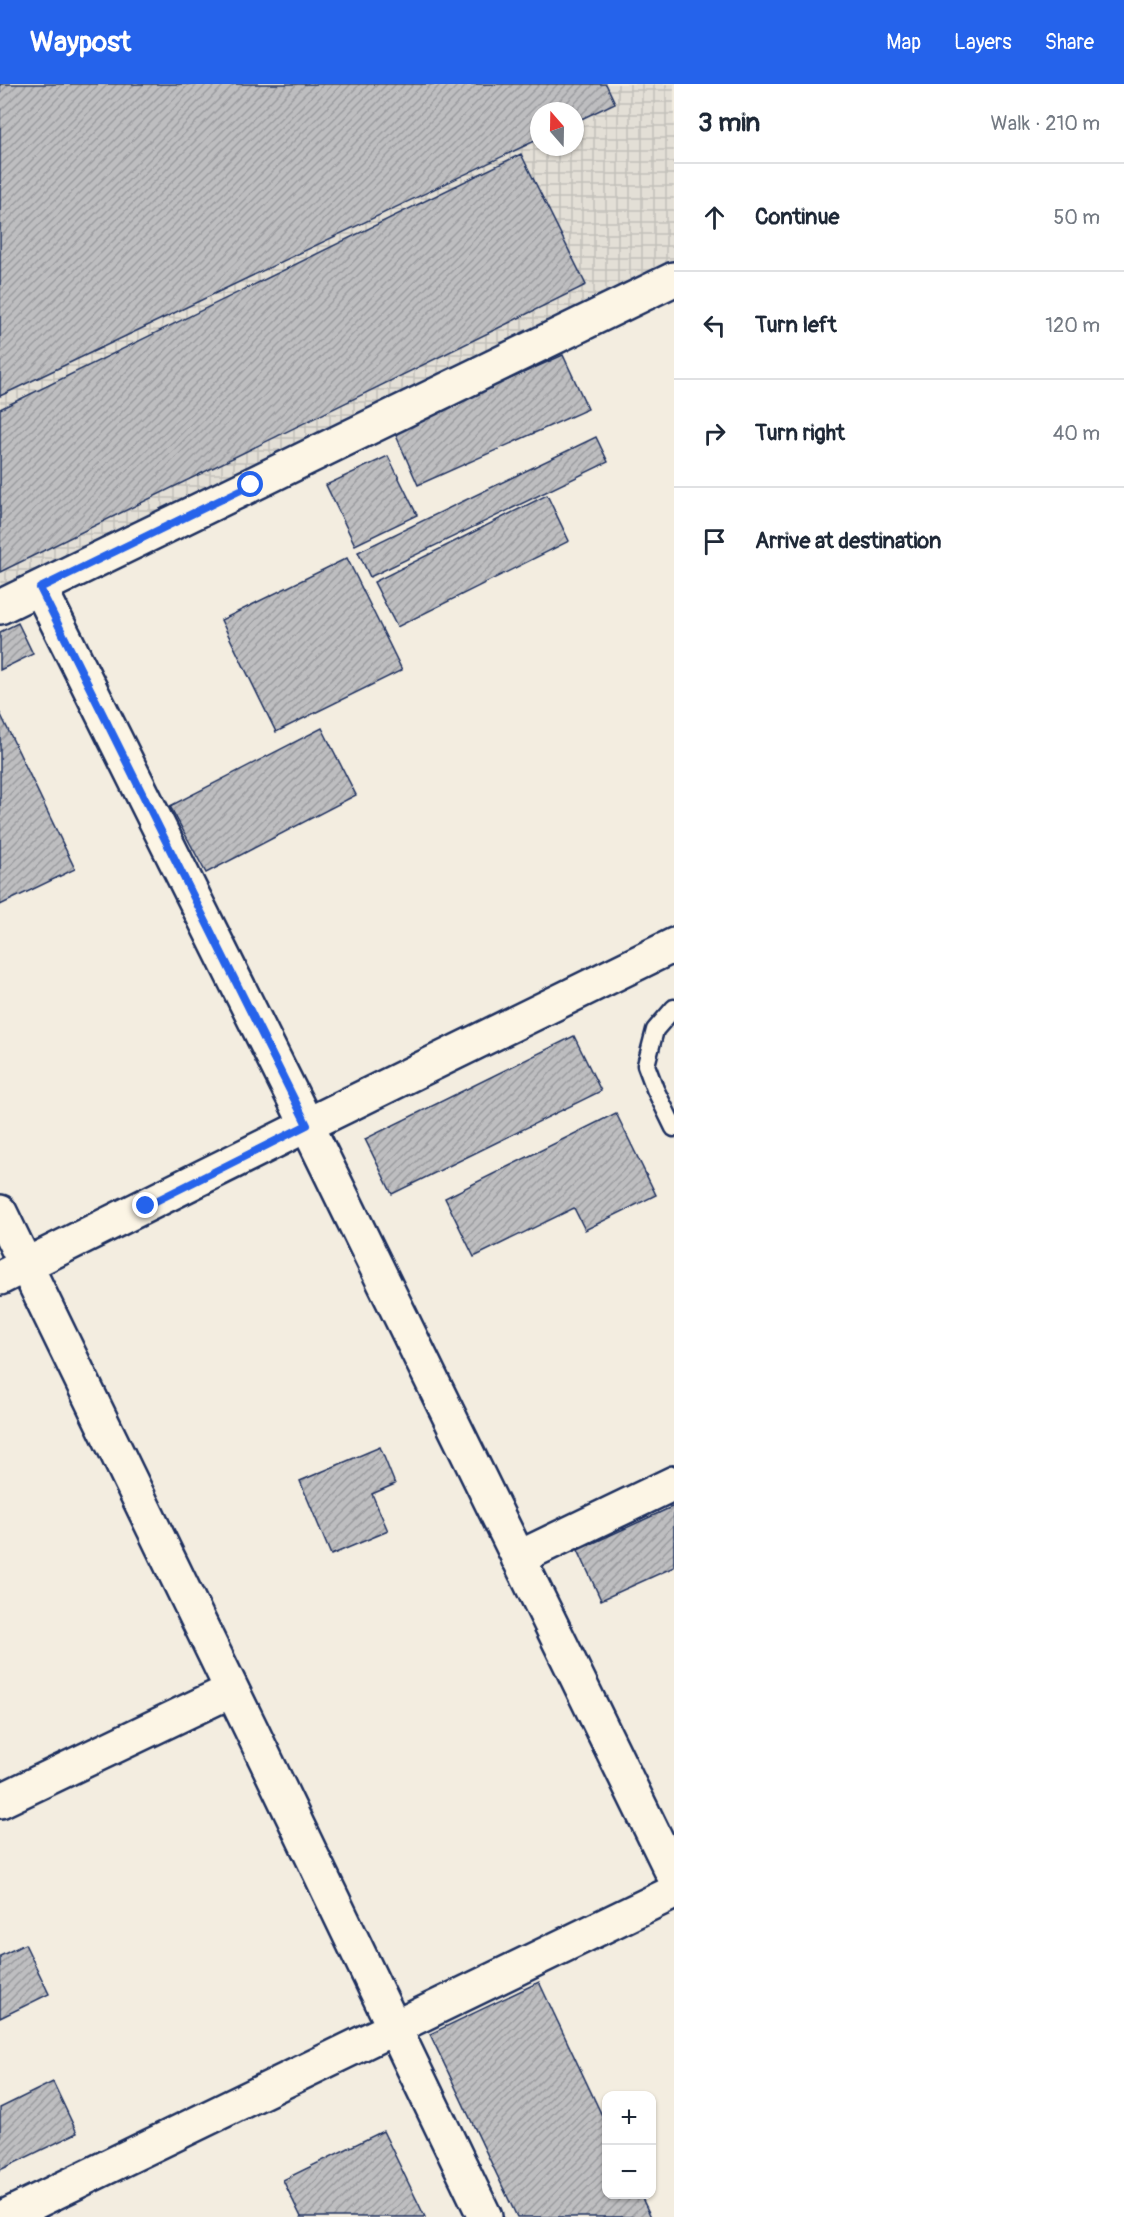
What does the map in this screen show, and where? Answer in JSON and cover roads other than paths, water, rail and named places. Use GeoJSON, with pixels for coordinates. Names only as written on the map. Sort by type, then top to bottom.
{"type":"FeatureCollection","features":[{"type":"Feature","properties":{"kind":"street"},"geometry":{"type":"LineString","coordinates":[[0,607],[674,279]]}},
{"type":"Feature","properties":{"kind":"street"},"geometry":{"type":"LineString","coordinates":[[40,588],[307,1125],[674,1876]]}},
{"type":"Feature","properties":{"kind":"street"},"geometry":{"type":"LineString","coordinates":[[13,1272],[674,945]]}},
{"type":"Feature","properties":{"kind":"street"},"geometry":{"type":"LineString","coordinates":[[0,1212],[13,1272],[232,1690],[485,2217]]}},
{"type":"Feature","properties":{"kind":"street"},"geometry":{"type":"LineString","coordinates":[[518,1558],[674,1484]]}},
{"type":"Feature","properties":{"kind":"street"},"geometry":{"type":"LineString","coordinates":[[0,1801],[232,1690]]}},
{"type":"Feature","properties":{"kind":"street"},"geometry":{"type":"LineString","coordinates":[[4,2217],[674,1892]]}},
{"type":"Feature","properties":{"kind":"lane"},"geometry":{"type":"LineString","coordinates":[[674,1008],[655,1030],[646,1065],[674,1128]]}}]}
